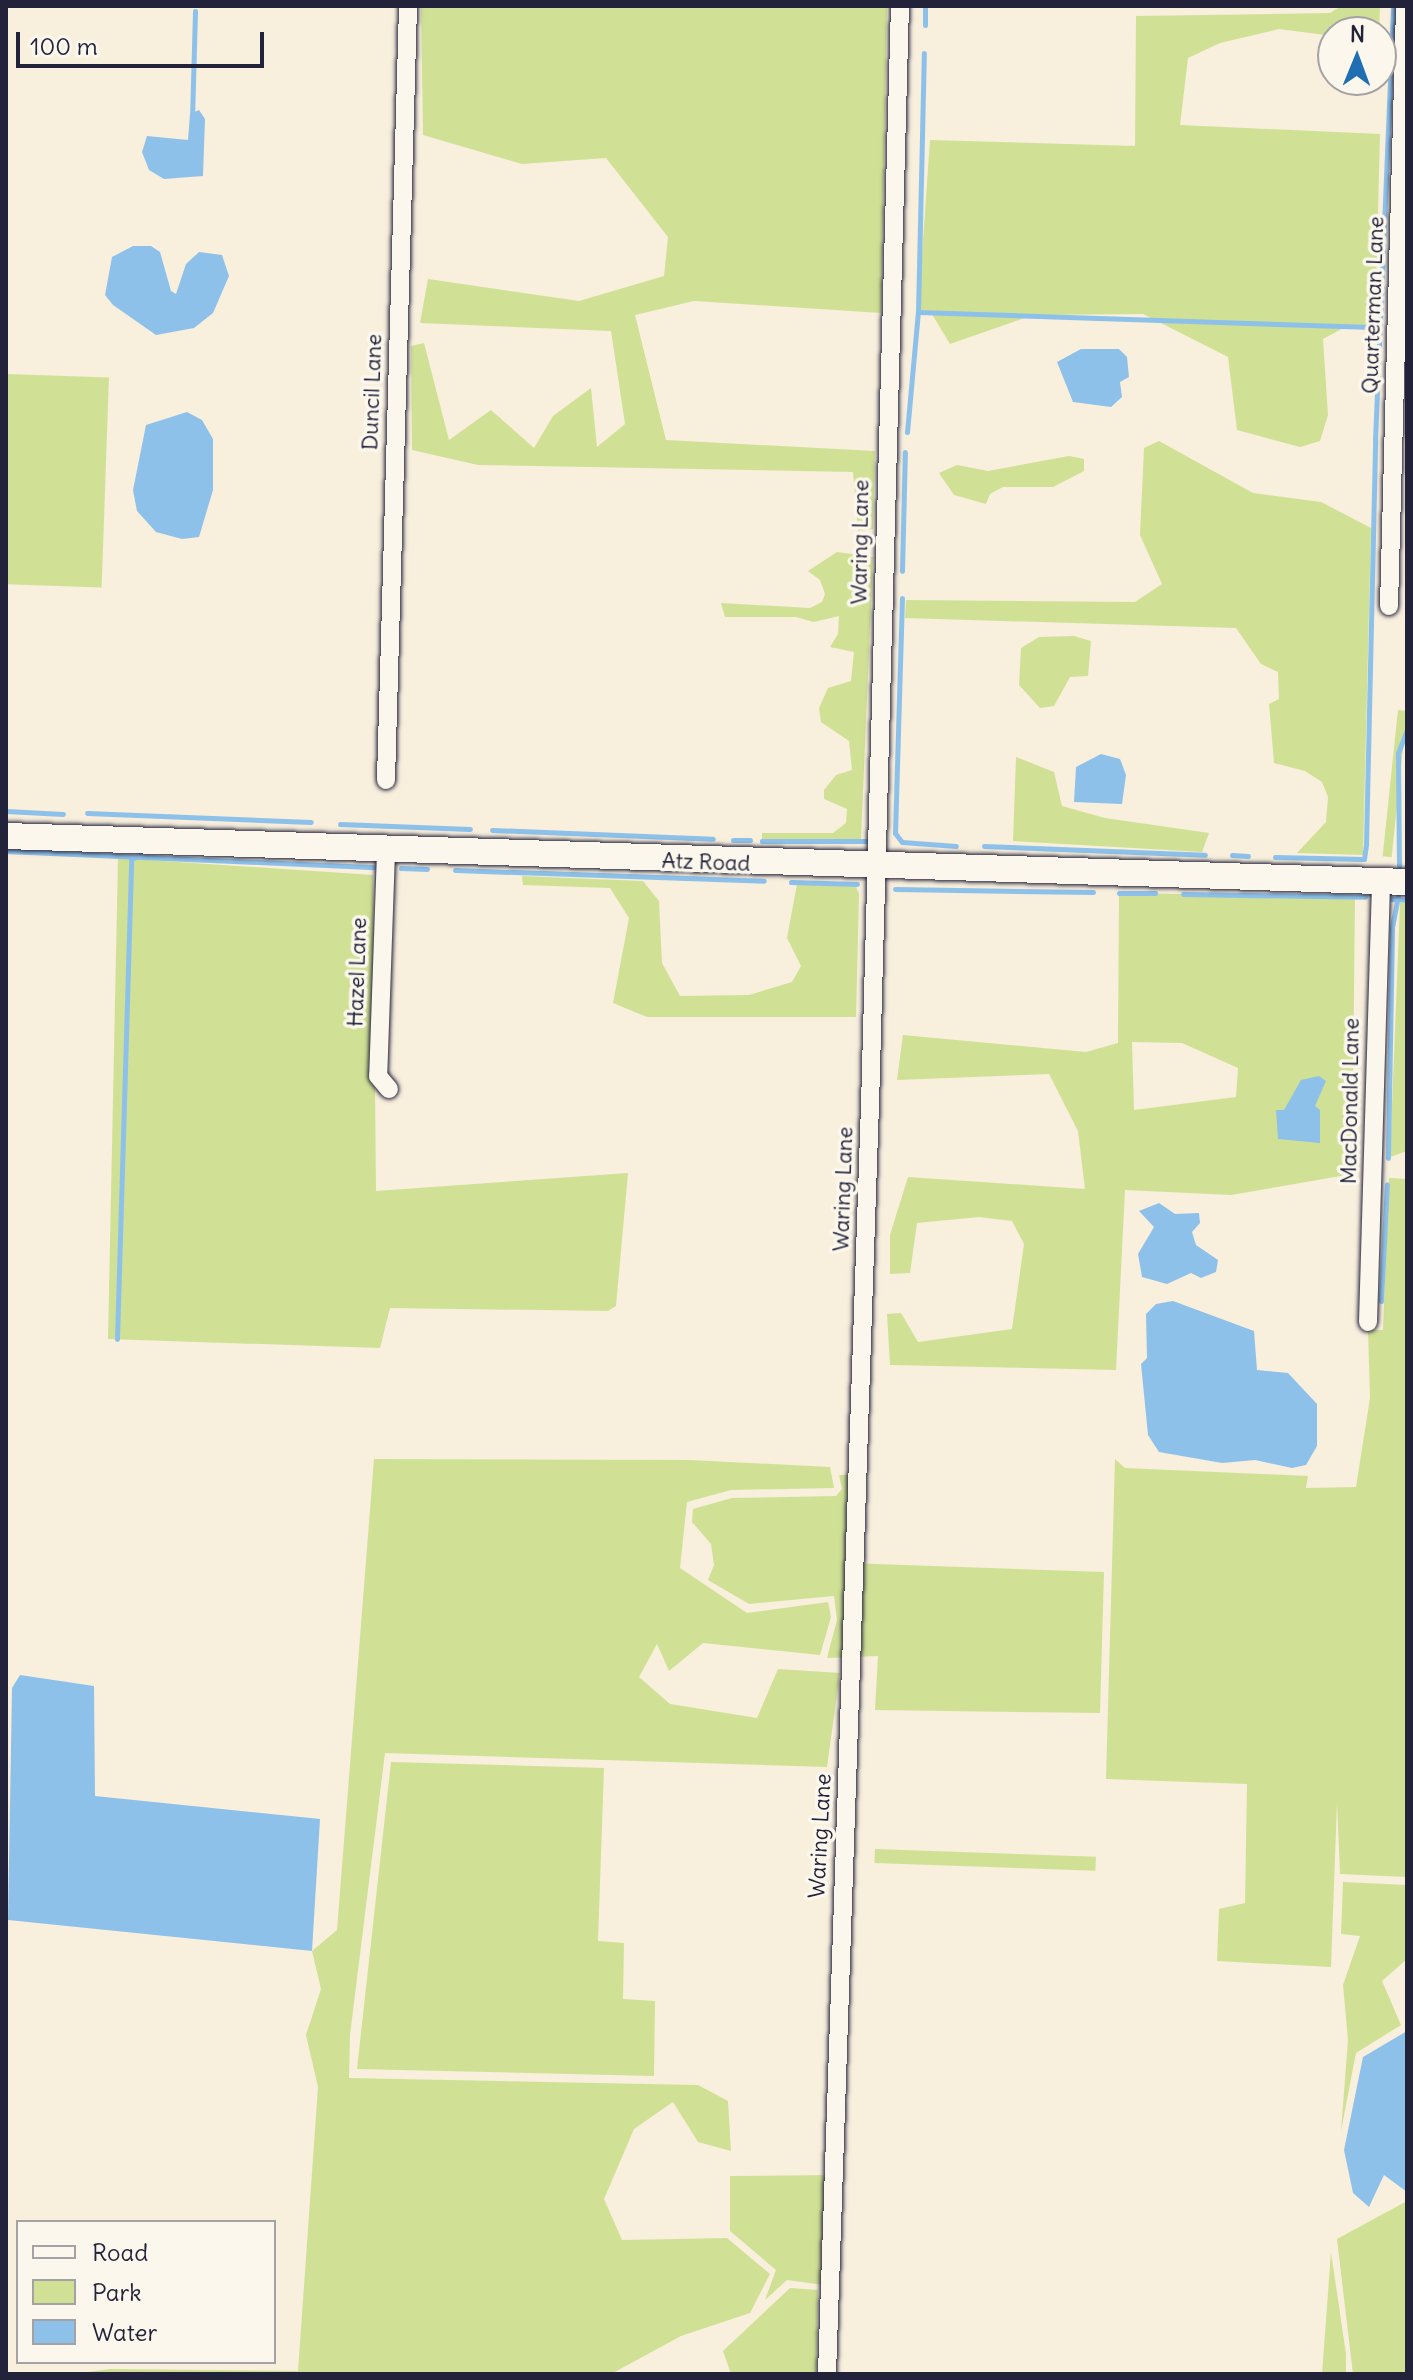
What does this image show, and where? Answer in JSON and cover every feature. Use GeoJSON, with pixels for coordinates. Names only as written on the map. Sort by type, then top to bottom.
{"type":"FeatureCollection","features":[{"type":"Feature","properties":{"kind":"street","name":"Duncil Lane"},"geometry":{"type":"LineString","coordinates":[[386,780],[408,6]]}},
{"type":"Feature","properties":{"kind":"street","name":"Waring Lane"},"geometry":{"type":"LineString","coordinates":[[827,2374],[876,868],[900,6]]}},
{"type":"Feature","properties":{"kind":"street","name":"Quarterman Lane"},"geometry":{"type":"LineString","coordinates":[[1389,606],[1405,6]]}},
{"type":"Feature","properties":{"kind":"street","name":"Atz Road"},"geometry":{"type":"LineString","coordinates":[[6,836],[386,852],[1394,882]]}},
{"type":"Feature","properties":{"kind":"street","name":"Hazel Lane"},"geometry":{"type":"LineString","coordinates":[[386,852],[378,1076],[389,1089]]}},
{"type":"Feature","properties":{"kind":"street","name":"MacDonald Lane"},"geometry":{"type":"LineString","coordinates":[[1368,1322],[1394,882]]}},
{"type":"Feature","properties":{"kind":"green space"},"geometry":{"type":"Polygon","coordinates":[[[421,6],[887,7],[881,313],[694,301],[635,315],[666,440],[875,451],[873,529],[858,531],[853,472],[478,465],[412,450],[411,346],[424,343],[449,440],[491,410],[534,448],[553,416],[591,388],[597,447],[625,424],[611,331],[420,323],[428,279],[579,301],[664,276],[668,237],[606,158],[522,164],[423,135],[421,6]]]}},
{"type":"Feature","properties":{"kind":"green space"},"geometry":{"type":"Polygon","coordinates":[[[1341,6],[1380,6],[1380,16],[1317,16],[1317,34],[1279,29],[1220,43],[1188,58],[1180,125],[1380,134],[1375,330],[1347,326],[1323,339],[1328,415],[1320,441],[1300,447],[1237,430],[1228,357],[1143,314],[1033,315],[950,344],[930,311],[918,312],[930,140],[1135,146],[1136,16],[1330,13],[1341,6]]]}},
{"type":"Feature","properties":{"kind":"green space"},"geometry":{"type":"Polygon","coordinates":[[[6,374],[109,378],[102,587],[6,584],[6,374]]]}},
{"type":"Feature","properties":{"kind":"green space"},"geometry":{"type":"Polygon","coordinates":[[[1159,441],[1253,493],[1321,502],[1371,528],[1363,855],[1297,853],[1326,822],[1328,797],[1322,782],[1305,771],[1274,763],[1269,704],[1279,699],[1278,672],[1261,664],[1236,628],[905,618],[906,600],[1135,602],[1162,584],[1140,535],[1144,448],[1159,441]]]}},
{"type":"Feature","properties":{"kind":"green space"},"geometry":{"type":"Polygon","coordinates":[[[1069,456],[1084,459],[1084,471],[1053,487],[1003,487],[990,494],[986,504],[954,495],[939,473],[957,465],[988,471],[1069,456]]]}},
{"type":"Feature","properties":{"kind":"green space"},"geometry":{"type":"Polygon","coordinates":[[[837,552],[873,557],[861,839],[762,841],[762,833],[833,833],[846,823],[847,809],[824,799],[824,790],[836,775],[852,770],[849,741],[821,722],[819,708],[828,688],[851,681],[854,652],[830,647],[838,634],[839,616],[814,622],[796,617],[725,617],[721,603],[810,608],[822,602],[825,594],[820,580],[808,571],[837,552]]]}},
{"type":"Feature","properties":{"kind":"green space"},"geometry":{"type":"Polygon","coordinates":[[[1074,636],[1091,641],[1088,676],[1070,677],[1054,706],[1040,708],[1019,685],[1021,648],[1039,637],[1074,636]]]}},
{"type":"Feature","properties":{"kind":"green space"},"geometry":{"type":"Polygon","coordinates":[[[1398,710],[1407,711],[1392,857],[1383,856],[1398,710]]]}},
{"type":"Feature","properties":{"kind":"green space"},"geometry":{"type":"Polygon","coordinates":[[[1016,757],[1054,772],[1062,806],[1105,818],[1209,833],[1202,852],[1013,841],[1016,757]]]}},
{"type":"Feature","properties":{"kind":"green space"},"geometry":{"type":"Polygon","coordinates":[[[118,858],[373,875],[376,1191],[628,1173],[616,1306],[608,1311],[390,1308],[380,1348],[108,1339],[118,858]]]}},
{"type":"Feature","properties":{"kind":"green space"},"geometry":{"type":"Polygon","coordinates":[[[522,876],[643,881],[659,901],[662,963],[680,996],[749,995],[792,982],[801,966],[787,938],[797,884],[855,884],[859,894],[856,1017],[647,1017],[613,1003],[629,918],[610,888],[523,885],[522,876]]]}},
{"type":"Feature","properties":{"kind":"green space"},"geometry":{"type":"Polygon","coordinates":[[[1119,893],[1355,897],[1352,1174],[1231,1195],[1125,1190],[1116,1370],[890,1365],[887,1314],[901,1313],[918,1342],[1012,1329],[1024,1244],[1012,1221],[979,1217],[917,1223],[910,1273],[890,1274],[890,1235],[908,1177],[1085,1189],[1078,1131],[1049,1074],[897,1080],[903,1035],[1086,1052],[1118,1043],[1119,893]],[[1132,1042],[1134,1110],[1236,1097],[1238,1068],[1182,1043],[1132,1042]]]}},
{"type":"Feature","properties":{"kind":"green space"},"geometry":{"type":"Polygon","coordinates":[[[1400,903],[1407,903],[1407,1151],[1390,1157],[1400,903]]]}},
{"type":"Feature","properties":{"kind":"green space"},"geometry":{"type":"Polygon","coordinates":[[[1389,1178],[1407,1179],[1407,1877],[1340,1874],[1337,1802],[1331,1967],[1217,1961],[1219,1909],[1245,1903],[1247,1784],[1106,1779],[1115,1459],[1125,1468],[1308,1476],[1306,1488],[1356,1487],[1370,1398],[1368,1330],[1383,1330],[1389,1178]]]}},
{"type":"Feature","properties":{"kind":"green space"},"geometry":{"type":"Polygon","coordinates":[[[374,1459],[690,1460],[830,1467],[834,1488],[731,1490],[687,1502],[680,1568],[747,1613],[828,1602],[831,1617],[820,1655],[703,1643],[669,1671],[657,1644],[639,1677],[670,1704],[757,1718],[778,1669],[840,1673],[827,1767],[385,1753],[350,2035],[349,2078],[698,2085],[728,2101],[731,2151],[698,2142],[673,2102],[634,2129],[604,2199],[622,2240],[727,2238],[770,2274],[750,2313],[681,2336],[611,2374],[74,2374],[110,2369],[298,2371],[318,2087],[306,2035],[321,1989],[312,1951],[337,1930],[374,1459]]]}},
{"type":"Feature","properties":{"kind":"green space"},"geometry":{"type":"Polygon","coordinates":[[[839,1475],[849,1475],[848,1563],[1104,1572],[1100,1713],[875,1710],[878,1656],[827,1658],[837,1620],[834,1596],[749,1604],[708,1580],[714,1565],[711,1544],[692,1522],[693,1509],[732,1498],[836,1496],[842,1489],[839,1475]]]}},
{"type":"Feature","properties":{"kind":"green space"},"geometry":{"type":"Polygon","coordinates":[[[391,1762],[604,1768],[598,1941],[624,1943],[623,1999],[655,2001],[654,2076],[357,2069],[391,1762]]]}},
{"type":"Feature","properties":{"kind":"green space"},"geometry":{"type":"Polygon","coordinates":[[[875,1849],[1096,1857],[1095,1871],[875,1863],[875,1849]]]}},
{"type":"Feature","properties":{"kind":"green space"},"geometry":{"type":"Polygon","coordinates":[[[1343,1882],[1407,1885],[1407,1959],[1382,1981],[1401,2025],[1356,2053],[1341,2131],[1348,2040],[1343,1985],[1360,1936],[1341,1934],[1343,1882]]]}},
{"type":"Feature","properties":{"kind":"green space"},"geometry":{"type":"Polygon","coordinates":[[[829,2175],[824,2285],[787,2280],[765,2300],[776,2270],[730,2231],[730,2176],[829,2175]]]}},
{"type":"Feature","properties":{"kind":"green space"},"geometry":{"type":"Polygon","coordinates":[[[1407,2201],[1407,2374],[1353,2374],[1337,2239],[1407,2201]]]}},
{"type":"Feature","properties":{"kind":"green space"},"geometry":{"type":"Polygon","coordinates":[[[1331,2252],[1346,2354],[1346,2374],[1322,2374],[1331,2252]]]}},
{"type":"Feature","properties":{"kind":"green space"},"geometry":{"type":"Polygon","coordinates":[[[790,2288],[818,2290],[816,2374],[731,2374],[723,2351],[790,2288]]]}},
{"type":"Feature","properties":{"kind":"water"},"geometry":{"type":"Polygon","coordinates":[[[199,110],[205,119],[203,176],[164,179],[149,170],[142,152],[147,136],[188,140],[190,114],[199,110]]]}},
{"type":"Feature","properties":{"kind":"water"},"geometry":{"type":"Polygon","coordinates":[[[133,246],[151,246],[160,252],[171,291],[176,294],[186,264],[199,252],[222,255],[229,276],[213,313],[194,328],[156,335],[113,305],[105,295],[112,257],[133,246]]]}},
{"type":"Feature","properties":{"kind":"water"},"geometry":{"type":"Polygon","coordinates":[[[1081,349],[1119,349],[1127,357],[1129,377],[1120,382],[1122,397],[1111,407],[1073,402],[1057,362],[1081,349]]]}},
{"type":"Feature","properties":{"kind":"water"},"geometry":{"type":"Polygon","coordinates":[[[187,412],[202,420],[213,439],[213,490],[199,537],[182,539],[156,532],[137,511],[133,490],[146,425],[187,412]]]}},
{"type":"Feature","properties":{"kind":"water"},"geometry":{"type":"Polygon","coordinates":[[[1101,754],[1120,759],[1126,775],[1122,804],[1074,802],[1076,767],[1101,754]]]}},
{"type":"Feature","properties":{"kind":"water"},"geometry":{"type":"Polygon","coordinates":[[[1319,1076],[1326,1081],[1315,1106],[1320,1110],[1320,1143],[1278,1139],[1276,1110],[1284,1110],[1301,1080],[1319,1076]]]}},
{"type":"Feature","properties":{"kind":"water"},"geometry":{"type":"Polygon","coordinates":[[[1159,1203],[1175,1214],[1199,1213],[1200,1223],[1192,1232],[1196,1245],[1218,1260],[1216,1272],[1201,1278],[1191,1273],[1167,1284],[1142,1277],[1138,1254],[1154,1227],[1139,1211],[1159,1203]]]}},
{"type":"Feature","properties":{"kind":"water"},"geometry":{"type":"Polygon","coordinates":[[[1173,1301],[1254,1331],[1257,1370],[1288,1373],[1317,1404],[1317,1446],[1306,1465],[1292,1468],[1255,1460],[1222,1463],[1159,1452],[1148,1435],[1141,1364],[1147,1358],[1146,1314],[1156,1304],[1173,1301]]]}},
{"type":"Feature","properties":{"kind":"water"},"geometry":{"type":"Polygon","coordinates":[[[20,1675],[94,1686],[95,1796],[320,1819],[312,1951],[8,1920],[12,1688],[20,1675]]]}},
{"type":"Feature","properties":{"kind":"water"},"geometry":{"type":"Polygon","coordinates":[[[1407,2031],[1407,2192],[1384,2175],[1369,2207],[1353,2193],[1344,2150],[1363,2057],[1407,2031]]]}},
{"type":"Feature","properties":{"kind":"waterway"},"geometry":{"type":"LineString","coordinates":[[925,6],[925,25]]}},
{"type":"Feature","properties":{"kind":"waterway"},"geometry":{"type":"LineString","coordinates":[[1275,857],[1364,859],[1375,440],[1393,6]]}},
{"type":"Feature","properties":{"kind":"waterway"},"geometry":{"type":"LineString","coordinates":[[192,119],[195,11]]}},
{"type":"Feature","properties":{"kind":"waterway"},"geometry":{"type":"LineString","coordinates":[[907,432],[918,312],[924,53]]}},
{"type":"Feature","properties":{"kind":"waterway"},"geometry":{"type":"LineString","coordinates":[[918,312],[1380,327]]}},
{"type":"Feature","properties":{"kind":"waterway"},"geometry":{"type":"LineString","coordinates":[[902,571],[905,452]]}},
{"type":"Feature","properties":{"kind":"waterway"},"geometry":{"type":"LineString","coordinates":[[902,598],[895,833],[902,842],[956,846]]}},
{"type":"Feature","properties":{"kind":"waterway"},"geometry":{"type":"LineString","coordinates":[[1399,868],[1398,753],[1407,729]]}},
{"type":"Feature","properties":{"kind":"waterway"},"geometry":{"type":"LineString","coordinates":[[6,811],[63,814]]}},
{"type":"Feature","properties":{"kind":"waterway"},"geometry":{"type":"LineString","coordinates":[[87,813],[311,822]]}},
{"type":"Feature","properties":{"kind":"waterway"},"geometry":{"type":"LineString","coordinates":[[340,824],[470,829]]}},
{"type":"Feature","properties":{"kind":"waterway"},"geometry":{"type":"LineString","coordinates":[[492,830],[713,839]]}},
{"type":"Feature","properties":{"kind":"waterway"},"geometry":{"type":"LineString","coordinates":[[733,840],[750,840]]}},
{"type":"Feature","properties":{"kind":"waterway"},"geometry":{"type":"LineString","coordinates":[[769,841],[762,841],[869,841]]}},
{"type":"Feature","properties":{"kind":"waterway"},"geometry":{"type":"LineString","coordinates":[[984,846],[1205,855]]}},
{"type":"Feature","properties":{"kind":"waterway"},"geometry":{"type":"LineString","coordinates":[[6,851],[376,867]]}},
{"type":"Feature","properties":{"kind":"waterway"},"geometry":{"type":"LineString","coordinates":[[117,1339],[131,859],[140,855]]}},
{"type":"Feature","properties":{"kind":"waterway"},"geometry":{"type":"LineString","coordinates":[[1232,855],[1248,856]]}},
{"type":"Feature","properties":{"kind":"waterway"},"geometry":{"type":"LineString","coordinates":[[401,868],[427,869]]}},
{"type":"Feature","properties":{"kind":"waterway"},"geometry":{"type":"LineString","coordinates":[[455,870],[764,881]]}},
{"type":"Feature","properties":{"kind":"waterway"},"geometry":{"type":"LineString","coordinates":[[791,882],[857,884]]}},
{"type":"Feature","properties":{"kind":"waterway"},"geometry":{"type":"LineString","coordinates":[[895,889],[1093,892]]}},
{"type":"Feature","properties":{"kind":"waterway"},"geometry":{"type":"LineString","coordinates":[[1119,893],[1155,893]]}},
{"type":"Feature","properties":{"kind":"waterway"},"geometry":{"type":"LineString","coordinates":[[1183,894],[1365,897]]}},
{"type":"Feature","properties":{"kind":"waterway"},"geometry":{"type":"LineString","coordinates":[[1388,1158],[1392,927],[1398,897]]}},
{"type":"Feature","properties":{"kind":"waterway"},"geometry":{"type":"LineString","coordinates":[[1392,899],[1407,900]]}},
{"type":"Feature","properties":{"kind":"waterway"},"geometry":{"type":"LineString","coordinates":[[1381,1301],[1387,1184]]}}]}
